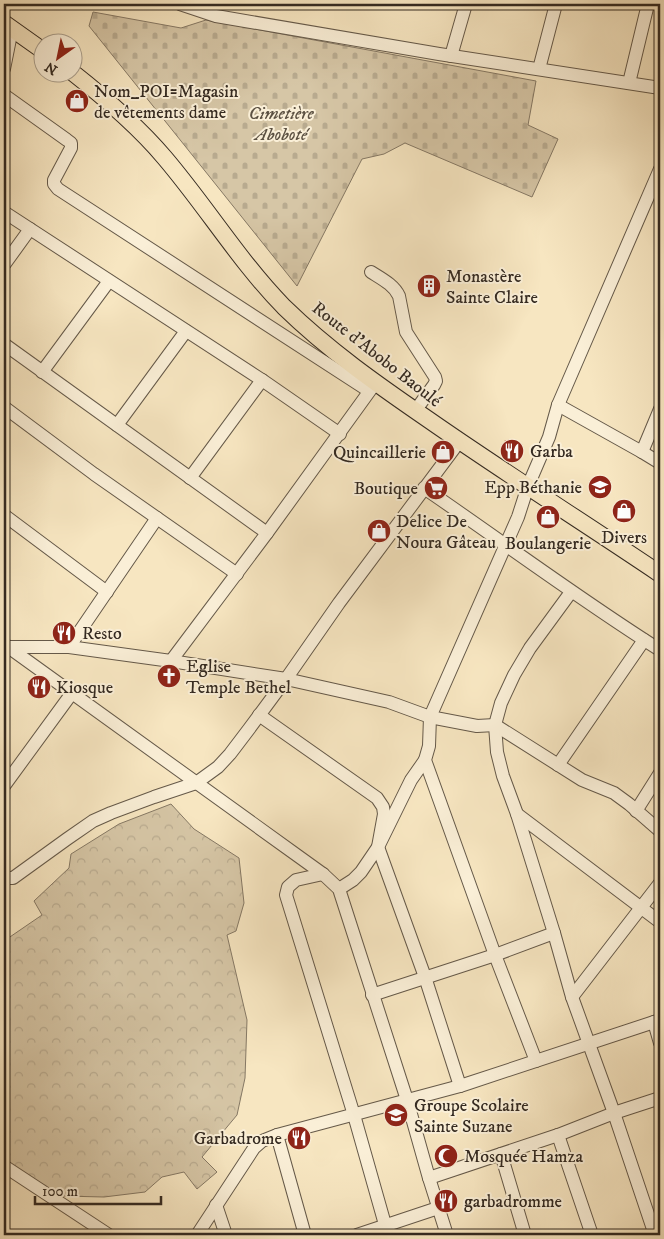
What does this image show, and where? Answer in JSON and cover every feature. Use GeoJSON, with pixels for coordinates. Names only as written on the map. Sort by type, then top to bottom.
{"type":"FeatureCollection","features":[{"type":"Feature","properties":{"kind":"main road"},"geometry":{"type":"LineString","coordinates":[[8,26],[32,43]]}},
{"type":"Feature","properties":{"kind":"main road","name":"Route d'Abobo Baoulé"},"geometry":{"type":"LineString","coordinates":[[82,80],[101,94],[165,158],[253,272],[284,306],[372,387],[415,411],[660,574]]}},
{"type":"Feature","properties":{"kind":"street"},"geometry":{"type":"LineString","coordinates":[[180,4],[198,6],[216,16],[451,56],[660,88]]}},
{"type":"Feature","properties":{"kind":"street"},"geometry":{"type":"LineString","coordinates":[[451,56],[466,4]]}},
{"type":"Feature","properties":{"kind":"street"},"geometry":{"type":"LineString","coordinates":[[539,69],[556,4]]}},
{"type":"Feature","properties":{"kind":"street"},"geometry":{"type":"LineString","coordinates":[[629,83],[648,4]]}},
{"type":"Feature","properties":{"kind":"street"},"geometry":{"type":"LineString","coordinates":[[4,70],[8,26]]}},
{"type":"Feature","properties":{"kind":"street"},"geometry":{"type":"LineString","coordinates":[[4,95],[71,143],[71,148],[54,180],[54,184],[58,189],[372,387],[340,434],[171,661]]}},
{"type":"Feature","properties":{"kind":"street"},"geometry":{"type":"LineString","coordinates":[[339,889],[361,872],[378,847],[411,780],[425,760],[430,717],[518,517],[528,486],[549,437],[558,406],[660,170]]}},
{"type":"Feature","properties":{"kind":"street"},"geometry":{"type":"LineString","coordinates":[[4,212],[262,380],[340,434]]}},
{"type":"Feature","properties":{"kind":"street"},"geometry":{"type":"LineString","coordinates":[[4,265],[30,230]]}},
{"type":"Feature","properties":{"kind":"street"},"geometry":{"type":"LineString","coordinates":[[371,272],[397,291],[406,332],[436,377],[434,385],[415,411]]}},
{"type":"Feature","properties":{"kind":"street"},"geometry":{"type":"LineString","coordinates":[[42,372],[109,281]]}},
{"type":"Feature","properties":{"kind":"street"},"geometry":{"type":"LineString","coordinates":[[117,425],[186,331]]}},
{"type":"Feature","properties":{"kind":"street"},"geometry":{"type":"LineString","coordinates":[[4,344],[267,533]]}},
{"type":"Feature","properties":{"kind":"street"},"geometry":{"type":"LineString","coordinates":[[190,478],[262,380]]}},
{"type":"Feature","properties":{"kind":"street"},"geometry":{"type":"LineString","coordinates":[[558,406],[660,463]]}},
{"type":"Feature","properties":{"kind":"street"},"geometry":{"type":"LineString","coordinates":[[4,407],[94,474],[237,574]]}},
{"type":"Feature","properties":{"kind":"street"},"geometry":{"type":"LineString","coordinates":[[642,452],[660,409]]}},
{"type":"Feature","properties":{"kind":"street"},"geometry":{"type":"LineString","coordinates":[[4,876],[10,879],[16,876],[93,821],[136,803],[196,783],[218,767],[230,754],[286,679],[339,602],[459,442]]}},
{"type":"Feature","properties":{"kind":"street"},"geometry":{"type":"LineString","coordinates":[[424,488],[506,544],[571,592],[660,650]]}},
{"type":"Feature","properties":{"kind":"street"},"geometry":{"type":"LineString","coordinates":[[4,515],[107,592]]}},
{"type":"Feature","properties":{"kind":"street"},"geometry":{"type":"LineString","coordinates":[[69,647],[157,518]]}},
{"type":"Feature","properties":{"kind":"street"},"geometry":{"type":"LineString","coordinates":[[571,592],[530,648],[514,675],[501,703],[495,725],[497,752],[554,933],[572,997],[655,1235]]}},
{"type":"Feature","properties":{"kind":"street"},"geometry":{"type":"LineString","coordinates":[[558,765],[644,640]]}},
{"type":"Feature","properties":{"kind":"street"},"geometry":{"type":"LineString","coordinates":[[5,648],[69,647],[286,679],[389,702],[418,711],[430,717],[477,726],[495,725],[582,780],[614,793],[660,831]]}},
{"type":"Feature","properties":{"kind":"street"},"geometry":{"type":"LineString","coordinates":[[5,648],[323,874],[339,889],[407,1100],[447,1235]]}},
{"type":"Feature","properties":{"kind":"street"},"geometry":{"type":"LineString","coordinates":[[4,786],[72,694]]}},
{"type":"Feature","properties":{"kind":"street"},"geometry":{"type":"LineString","coordinates":[[259,715],[377,798],[383,806],[384,814],[378,847],[425,977],[460,1086]]}},
{"type":"Feature","properties":{"kind":"street"},"geometry":{"type":"LineString","coordinates":[[425,760],[536,1061]]}},
{"type":"Feature","properties":{"kind":"street"},"geometry":{"type":"LineString","coordinates":[[636,811],[660,773]]}},
{"type":"Feature","properties":{"kind":"street"},"geometry":{"type":"LineString","coordinates":[[517,814],[660,922]]}},
{"type":"Feature","properties":{"kind":"street"},"geometry":{"type":"LineString","coordinates":[[323,874],[296,880],[288,887],[286,895],[354,1115],[387,1230]]}},
{"type":"Feature","properties":{"kind":"street"},"geometry":{"type":"LineString","coordinates":[[572,997],[660,883]]}},
{"type":"Feature","properties":{"kind":"street"},"geometry":{"type":"LineString","coordinates":[[372,995],[554,933]]}},
{"type":"Feature","properties":{"kind":"street"},"geometry":{"type":"LineString","coordinates":[[197,1235],[254,1148],[262,1141],[277,1135],[460,1086],[657,1021],[660,1043]]}},
{"type":"Feature","properties":{"kind":"street"},"geometry":{"type":"LineString","coordinates":[[429,1178],[558,1135],[614,1113],[660,1098]]}},
{"type":"Feature","properties":{"kind":"street"},"geometry":{"type":"LineString","coordinates":[[277,1135],[305,1235]]}},
{"type":"Feature","properties":{"kind":"street"},"geometry":{"type":"LineString","coordinates":[[558,1135],[592,1235]]}},
{"type":"Feature","properties":{"kind":"street"},"geometry":{"type":"LineString","coordinates":[[501,1154],[524,1235]]}},
{"type":"Feature","properties":{"kind":"street"},"geometry":{"type":"LineString","coordinates":[[4,1166],[109,1235]]}},
{"type":"Feature","properties":{"kind":"street"},"geometry":{"type":"LineString","coordinates":[[216,1205],[226,1235]]}},
{"type":"Feature","properties":{"kind":"street"},"geometry":{"type":"LineString","coordinates":[[357,1235],[387,1230],[438,1208]]}},
{"type":"Feature","properties":{"kind":"green space","name":"Cimetière Aboboté"},"geometry":{"type":"Polygon","coordinates":[[[93,12],[181,28],[206,20],[536,81],[528,125],[558,139],[532,197],[405,143],[384,154],[362,159],[297,286],[89,26],[93,12]]]}},
{"type":"Feature","properties":{"kind":"green space"},"geometry":{"type":"Polygon","coordinates":[[[171,804],[194,829],[239,858],[244,903],[236,931],[227,935],[247,1020],[245,1078],[237,1115],[202,1157],[217,1172],[197,1189],[184,1172],[162,1177],[145,1192],[104,1197],[62,1196],[8,1174],[4,1170],[4,941],[42,915],[34,901],[69,868],[71,854],[119,824],[171,804]]]}},
{"type":"Feature","properties":{"kind":"place","name":"Nom_POI=Magasin de vêtements dame"},"geometry":{"type":"Point","coordinates":[77,101]}},
{"type":"Feature","properties":{"kind":"place","name":"Monastère Sainte Claire"},"geometry":{"type":"Point","coordinates":[429,286]}},
{"type":"Feature","properties":{"kind":"place","name":"Garba"},"geometry":{"type":"Point","coordinates":[512,451]}},
{"type":"Feature","properties":{"kind":"place","name":"Quincaillerie"},"geometry":{"type":"Point","coordinates":[443,452]}},
{"type":"Feature","properties":{"kind":"place","name":"Epp Béthanie"},"geometry":{"type":"Point","coordinates":[600,487]}},
{"type":"Feature","properties":{"kind":"place","name":"Boutique"},"geometry":{"type":"Point","coordinates":[436,488]}},
{"type":"Feature","properties":{"kind":"place","name":"Divers"},"geometry":{"type":"Point","coordinates":[624,511]}},
{"type":"Feature","properties":{"kind":"place","name":"Boulangerie"},"geometry":{"type":"Point","coordinates":[548,517]}},
{"type":"Feature","properties":{"kind":"place","name":"Delice De Noura Gâteau"},"geometry":{"type":"Point","coordinates":[379,531]}},
{"type":"Feature","properties":{"kind":"place","name":"Resto"},"geometry":{"type":"Point","coordinates":[64,633]}},
{"type":"Feature","properties":{"kind":"place","name":"Eglise Temple Bethel"},"geometry":{"type":"Point","coordinates":[169,676]}},
{"type":"Feature","properties":{"kind":"place","name":"Kiosque"},"geometry":{"type":"Point","coordinates":[39,687]}},
{"type":"Feature","properties":{"kind":"place","name":"Groupe Scolaire Sainte Suzane"},"geometry":{"type":"Point","coordinates":[396,1115]}},
{"type":"Feature","properties":{"kind":"place","name":"Garbadrome"},"geometry":{"type":"Point","coordinates":[299,1138]}},
{"type":"Feature","properties":{"kind":"place","name":"Mosquée Hamza"},"geometry":{"type":"Point","coordinates":[446,1156]}},
{"type":"Feature","properties":{"kind":"place","name":"garbadromme"},"geometry":{"type":"Point","coordinates":[446,1201]}}]}
